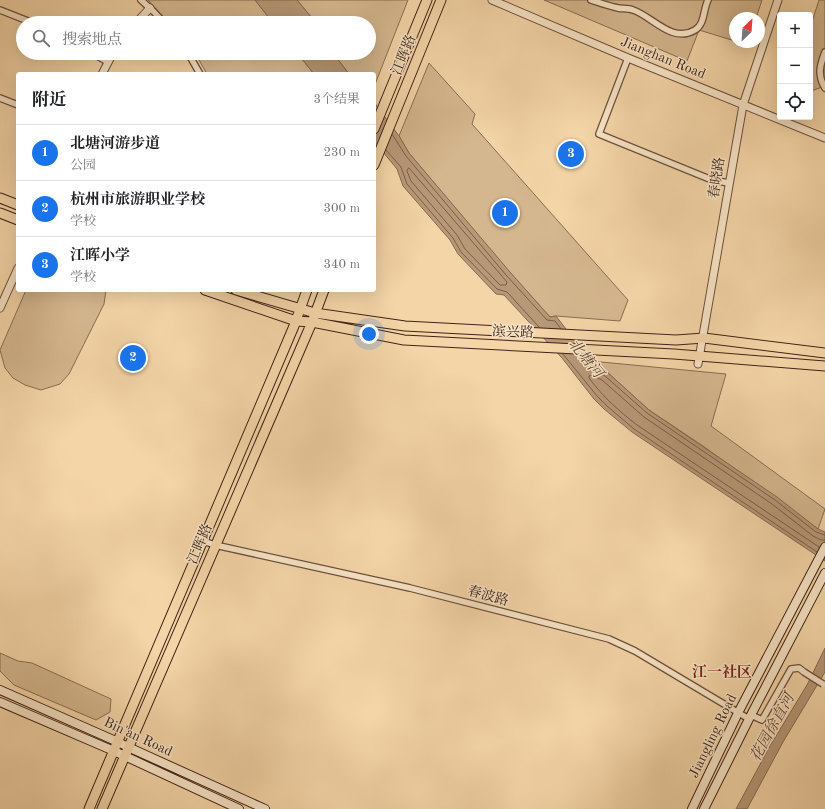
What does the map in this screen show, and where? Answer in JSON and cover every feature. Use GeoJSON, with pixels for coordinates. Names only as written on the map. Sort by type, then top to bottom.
{"type":"FeatureCollection","features":[{"type":"Feature","properties":{"kind":"main road","name":"江晖路"},"geometry":{"type":"LineString","coordinates":[[376,125],[427,0]]}},
{"type":"Feature","properties":{"kind":"main road","name":"江晖路"},"geometry":{"type":"LineString","coordinates":[[376,160],[440,2]]}},
{"type":"Feature","properties":{"kind":"main road"},"geometry":{"type":"LineString","coordinates":[[0,198],[16,204]]}},
{"type":"Feature","properties":{"kind":"main road"},"geometry":{"type":"LineString","coordinates":[[0,213],[16,219]]}},
{"type":"Feature","properties":{"kind":"main road","name":"滨兴路"},"geometry":{"type":"LineString","coordinates":[[212,292],[296,321],[314,318],[406,326],[676,340],[704,338],[825,353]]}},
{"type":"Feature","properties":{"kind":"main road","name":"滨兴路"},"geometry":{"type":"LineString","coordinates":[[243,292],[300,309],[314,318],[404,340],[674,354],[699,360],[825,366]]}},
{"type":"Feature","properties":{"kind":"main road","name":"江晖路"},"geometry":{"type":"LineString","coordinates":[[89,809],[296,321],[306,292]]}},
{"type":"Feature","properties":{"kind":"main road","name":"江晖路"},"geometry":{"type":"LineString","coordinates":[[102,809],[314,318],[323,292]]}},
{"type":"Feature","properties":{"kind":"main road","name":"Jiangling Road"},"geometry":{"type":"LineString","coordinates":[[692,809],[738,713],[825,547]]}},
{"type":"Feature","properties":{"kind":"main road","name":"Jiangling Road"},"geometry":{"type":"LineString","coordinates":[[704,809],[825,573]]}},
{"type":"Feature","properties":{"kind":"main road","name":"Bin'an Road"},"geometry":{"type":"LineString","coordinates":[[0,690],[266,809]]}},
{"type":"Feature","properties":{"kind":"main road","name":"Bin'an Road"},"geometry":{"type":"LineString","coordinates":[[0,702],[239,809]]}},
{"type":"Feature","properties":{"kind":"street"},"geometry":{"type":"LineString","coordinates":[[141,0],[157,16]]}},
{"type":"Feature","properties":{"kind":"street","name":"Jianghan Road"},"geometry":{"type":"LineString","coordinates":[[492,0],[628,58],[825,138]]}},
{"type":"Feature","properties":{"kind":"street"},"geometry":{"type":"LineString","coordinates":[[591,0],[617,8],[633,10],[664,28],[675,33],[685,34],[694,30],[701,24],[708,0]]}},
{"type":"Feature","properties":{"kind":"street","name":"春晓路"},"geometry":{"type":"LineString","coordinates":[[699,360],[704,338],[742,105],[778,0]]}},
{"type":"Feature","properties":{"kind":"street"},"geometry":{"type":"LineString","coordinates":[[143,16],[150,8]]}},
{"type":"Feature","properties":{"kind":"street"},"geometry":{"type":"LineString","coordinates":[[0,10],[16,16]]}},
{"type":"Feature","properties":{"kind":"street"},"geometry":{"type":"LineString","coordinates":[[825,52],[819,69],[820,81],[825,88]]}},
{"type":"Feature","properties":{"kind":"street"},"geometry":{"type":"LineString","coordinates":[[628,58],[599,134],[712,180],[730,183]]}},
{"type":"Feature","properties":{"kind":"street"},"geometry":{"type":"LineString","coordinates":[[103,72],[108,62],[104,60]]}},
{"type":"Feature","properties":{"kind":"street"},"geometry":{"type":"LineString","coordinates":[[192,60],[199,72]]}},
{"type":"Feature","properties":{"kind":"street"},"geometry":{"type":"LineString","coordinates":[[0,98],[16,104]]}},
{"type":"Feature","properties":{"kind":"street"},"geometry":{"type":"LineString","coordinates":[[0,308],[16,272]]}},
{"type":"Feature","properties":{"kind":"street","name":"春波路"},"geometry":{"type":"LineString","coordinates":[[203,541],[215,545],[410,588],[609,639],[635,651],[738,713],[750,717]]}},
{"type":"Feature","properties":{"kind":"street"},"geometry":{"type":"LineString","coordinates":[[750,717],[762,720],[791,669],[799,668],[824,685]]}},
{"type":"Feature","properties":{"kind":"shaded area"},"geometry":{"type":"Polygon","coordinates":[[[148,0],[255,0],[268,16],[163,16],[148,0]]]}},
{"type":"Feature","properties":{"kind":"shaded area"},"geometry":{"type":"Polygon","coordinates":[[[297,0],[408,0],[376,82],[376,72],[347,72],[338,60],[376,60],[376,16],[310,16],[297,0]]]}},
{"type":"Feature","properties":{"kind":"shaded area"},"geometry":{"type":"Polygon","coordinates":[[[544,0],[762,0],[758,12],[729,12],[729,39],[699,30],[687,61],[544,0]]]}},
{"type":"Feature","properties":{"kind":"shaded area"},"geometry":{"type":"Polygon","coordinates":[[[819,0],[825,0],[825,86],[813,90],[813,48],[813,19],[819,0]]]}},
{"type":"Feature","properties":{"kind":"shaded area"},"geometry":{"type":"Polygon","coordinates":[[[199,60],[303,60],[312,72],[206,72],[199,60]]]}},
{"type":"Feature","properties":{"kind":"shaded area"},"geometry":{"type":"Polygon","coordinates":[[[429,63],[475,114],[472,124],[628,300],[620,321],[556,316],[550,317],[509,272],[409,153],[399,136],[429,63]]]}},
{"type":"Feature","properties":{"kind":"shaded area"},"geometry":{"type":"Polygon","coordinates":[[[25,292],[106,292],[104,304],[69,374],[60,384],[41,390],[25,385],[13,378],[5,368],[0,350],[25,292]]]}},
{"type":"Feature","properties":{"kind":"shaded area"},"geometry":{"type":"Polygon","coordinates":[[[591,361],[726,374],[711,426],[825,509],[818,529],[703,446],[649,410],[607,372],[597,368],[591,361]]]}},
{"type":"Feature","properties":{"kind":"shaded area"},"geometry":{"type":"Polygon","coordinates":[[[0,653],[18,661],[32,663],[111,699],[110,712],[96,720],[14,685],[0,671],[0,653]]]}},
{"type":"Feature","properties":{"kind":"water"},"geometry":{"type":"Polygon","coordinates":[[[255,0],[297,0],[310,16],[268,16],[255,0]]]}},
{"type":"Feature","properties":{"kind":"water"},"geometry":{"type":"Polygon","coordinates":[[[303,60],[338,60],[347,72],[312,72],[303,60]]]}},
{"type":"Feature","properties":{"kind":"water","name":"北塘河"},"geometry":{"type":"Polygon","coordinates":[[[376,105],[399,136],[409,153],[550,317],[556,316],[596,368],[607,372],[649,410],[777,497],[818,529],[825,532],[825,561],[632,432],[604,409],[594,399],[562,358],[504,295],[496,294],[458,254],[450,240],[403,186],[397,169],[376,143],[376,105]]]}},
{"type":"Feature","properties":{"kind":"water"},"geometry":{"type":"Polygon","coordinates":[[[825,648],[825,672],[783,742],[747,809],[736,809],[770,746],[807,685],[825,648]]]}},
{"type":"Feature","properties":{"kind":"place","name":"江晖小学"},"geometry":{"type":"Point","coordinates":[571,154]}},
{"type":"Feature","properties":{"kind":"place","name":"北塘河游步道"},"geometry":{"type":"Point","coordinates":[505,213]}},
{"type":"Feature","properties":{"kind":"place","name":"杭州市旅游职业学校"},"geometry":{"type":"Point","coordinates":[133,358]}},
{"type":"Feature","properties":{"kind":"district","name":"江一社区"},"geometry":{"type":"Point","coordinates":[722,673]}},
{"type":"Feature","properties":{"kind":"water label","name":"花园徐直河"},"geometry":{"type":"Point","coordinates":[773,728]}}]}
